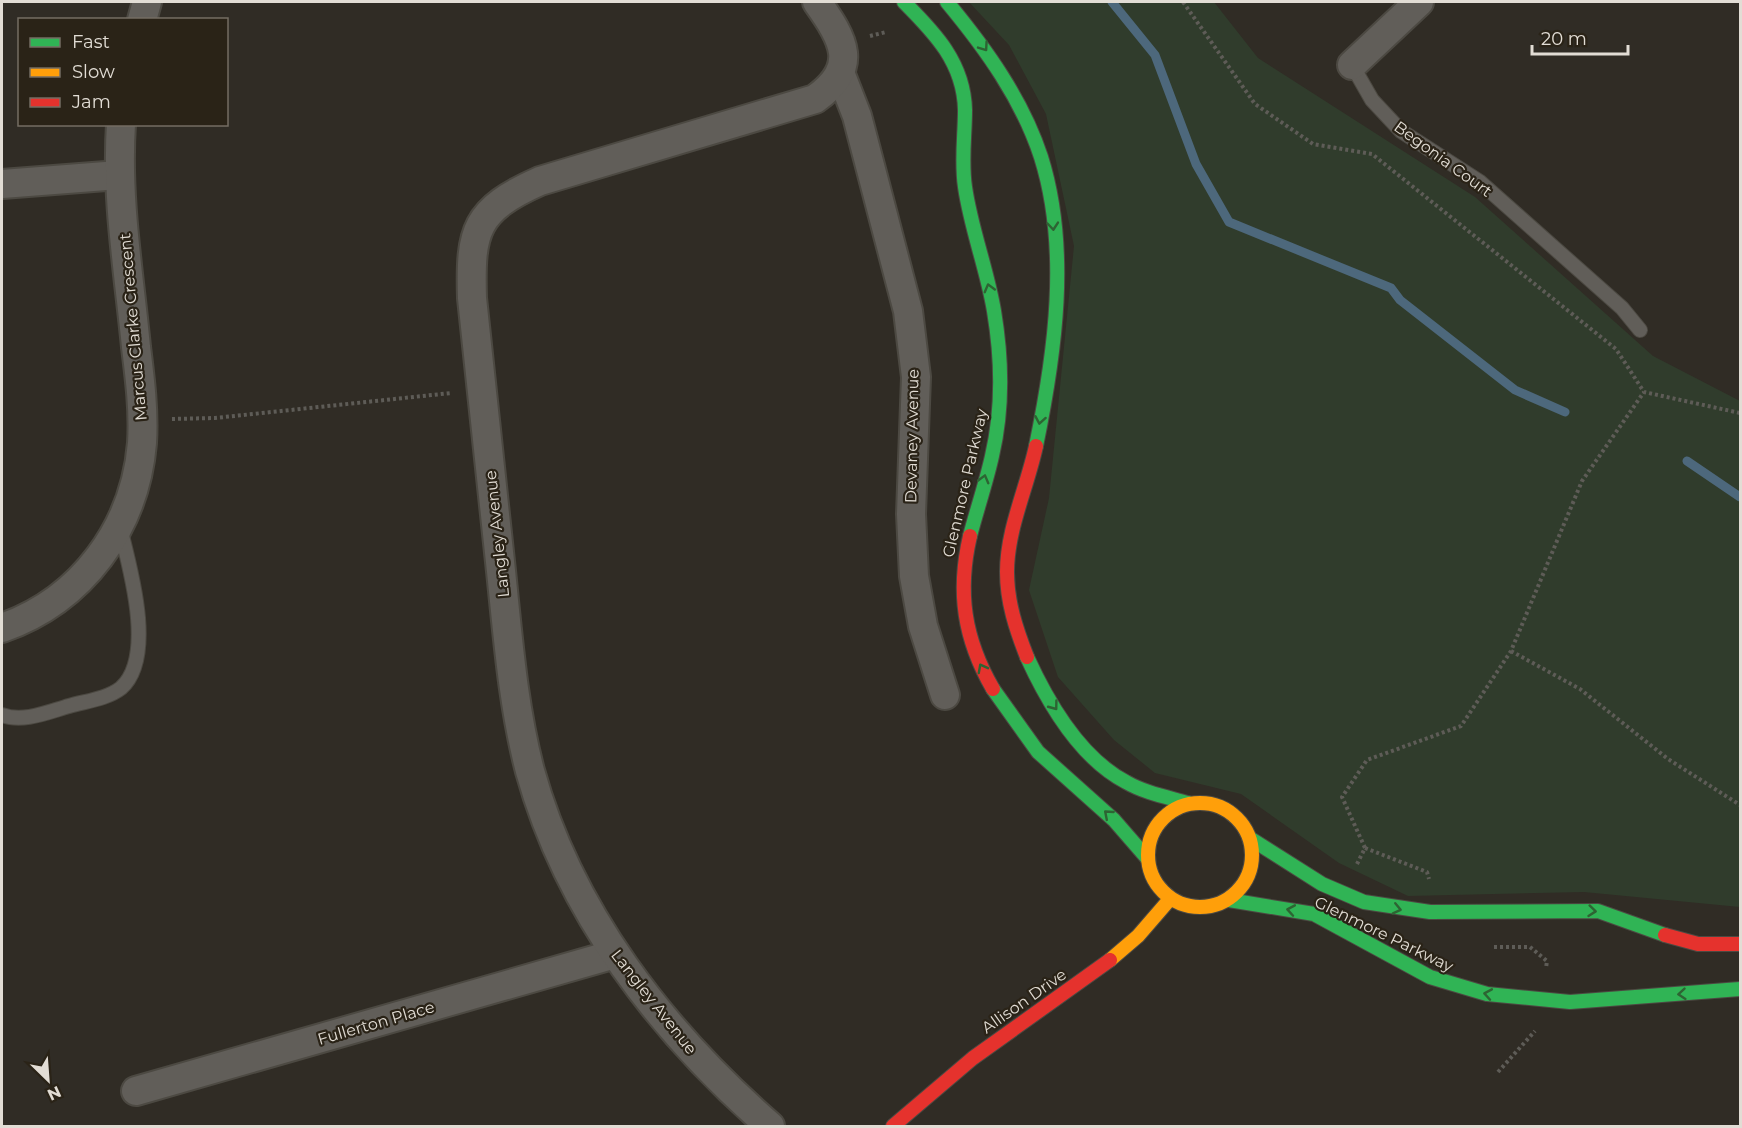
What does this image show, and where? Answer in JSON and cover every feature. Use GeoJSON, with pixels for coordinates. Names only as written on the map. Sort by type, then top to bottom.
{"type":"FeatureCollection","features":[{"type":"Feature","properties":{"kind":"main road","name":"Glenmore Parkway"},"geometry":{"type":"LineString","coordinates":[[904,2],[947,50],[955,64],[963,89],[963,182],[1001,342],[1003,382],[997,434],[965,552],[961,587],[965,624],[975,656],[999,699],[1049,764],[1131,836],[1147,858]]}},
{"type":"Feature","properties":{"kind":"main road"},"geometry":{"type":"LineString","coordinates":[[947,2],[977,38],[1009,85],[1048,181],[1053,221],[1055,296],[1047,380],[1036,443],[1007,572],[1010,602],[1017,632],[1031,668],[1049,700],[1099,760],[1119,778],[1140,788],[1188,803],[1208,803],[1227,809],[1241,822],[1251,839],[1253,856],[1250,873],[1241,888],[1228,900],[1199,908],[1184,906],[1170,899],[1158,888],[1150,873],[1147,858],[1149,839],[1158,823],[1171,810],[1188,803]]}},
{"type":"Feature","properties":{"kind":"main road","name":"Glenmore Parkway"},"geometry":{"type":"LineString","coordinates":[[1251,839],[1333,891],[1406,911],[1439,913],[1598,911],[1614,914],[1664,935],[1697,944],[1740,944]]}},
{"type":"Feature","properties":{"kind":"main road","name":"Allison Drive"},"geometry":{"type":"LineString","coordinates":[[893,1126],[973,1058],[1106,963],[1138,936],[1170,899]]}},
{"type":"Feature","properties":{"kind":"main road","name":"Glenmore Parkway"},"geometry":{"type":"LineString","coordinates":[[1228,900],[1314,914],[1405,964],[1459,987],[1487,994],[1546,1000],[1600,1001],[1740,989]]}},
{"type":"Feature","properties":{"kind":"street"},"geometry":{"type":"LineString","coordinates":[[143,18],[147,2]]}},
{"type":"Feature","properties":{"kind":"street","name":"Devaney Avenue"},"geometry":{"type":"LineString","coordinates":[[817,2],[837,30],[843,58],[841,75],[857,116],[908,310],[916,377],[911,514],[914,576],[923,626],[945,695]]}},
{"type":"Feature","properties":{"kind":"street","name":"Begonia Court"},"geometry":{"type":"LineString","coordinates":[[1352,65],[1419,2]]}},
{"type":"Feature","properties":{"kind":"street","name":"Langley Avenue"},"geometry":{"type":"LineString","coordinates":[[770,1126],[702,1064],[615,954],[569,870],[530,771],[514,694],[472,298],[472,247],[478,227],[492,209],[513,193],[540,181],[815,99],[831,87],[841,75]]}},
{"type":"Feature","properties":{"kind":"street","name":"Marcus Clarke Crescent"},"geometry":{"type":"LineString","coordinates":[[2,628],[45,609],[70,591],[105,551],[120,526],[140,463],[141,393],[119,175],[121,126]]}},
{"type":"Feature","properties":{"kind":"street"},"geometry":{"type":"LineString","coordinates":[[2,184],[119,175]]}},
{"type":"Feature","properties":{"kind":"street","name":"Fullerton Place"},"geometry":{"type":"LineString","coordinates":[[136,1091],[615,954]]}},
{"type":"Feature","properties":{"kind":"lane","name":"Begonia Court"},"geometry":{"type":"LineString","coordinates":[[1352,65],[1372,100],[1389,120],[1401,131],[1480,183],[1622,308],[1640,330]]}},
{"type":"Feature","properties":{"kind":"lane"},"geometry":{"type":"LineString","coordinates":[[2,715],[28,717],[111,695],[128,681],[135,669],[139,648],[132,579],[120,526]]}},
{"type":"Feature","properties":{"kind":"path"},"geometry":{"type":"LineString","coordinates":[[1183,2],[1255,104],[1312,144],[1372,154],[1616,350],[1644,392],[1740,413]]}},
{"type":"Feature","properties":{"kind":"path"},"geometry":{"type":"LineString","coordinates":[[141,420],[215,418],[482,390]]}},
{"type":"Feature","properties":{"kind":"path"},"geometry":{"type":"LineString","coordinates":[[1439,913],[1427,872],[1365,848],[1342,797],[1367,760],[1461,726],[1511,651],[1582,481],[1644,392]]}},
{"type":"Feature","properties":{"kind":"path"},"geometry":{"type":"LineString","coordinates":[[1511,651],[1580,689],[1668,759],[1740,805]]}},
{"type":"Feature","properties":{"kind":"path"},"geometry":{"type":"LineString","coordinates":[[1355,868],[1365,848]]}},
{"type":"Feature","properties":{"kind":"path"},"geometry":{"type":"LineString","coordinates":[[1485,947],[1530,947],[1546,961],[1546,1000],[1539,1027],[1498,1072]]}},
{"type":"Feature","properties":{"kind":"green space"},"geometry":{"type":"Polygon","coordinates":[[[969,2],[1214,2],[1258,58],[1475,197],[1653,356],[1740,401],[1740,907],[1584,892],[1408,896],[1339,863],[1241,794],[1155,773],[1114,740],[1058,677],[1029,590],[1049,498],[1074,246],[1046,114],[1009,45],[969,2]]]}},
{"type":"Feature","properties":{"kind":"waterway"},"geometry":{"type":"LineString","coordinates":[[1112,2],[1155,55],[1196,164],[1229,222],[1391,288],[1400,300],[1515,390],[1565,412]]}},
{"type":"Feature","properties":{"kind":"waterway"},"geometry":{"type":"LineString","coordinates":[[1687,461],[1740,497]]}},
{"type":"Feature","properties":{"kind":"traffic: fast"},"geometry":{"type":"LineString","coordinates":[[904,2],[937,37],[953,63],[959,78],[965,110],[963,158],[965,187],[997,329],[1000,402],[996,438],[970,536]]}},
{"type":"Feature","properties":{"kind":"traffic: fast"},"geometry":{"type":"LineString","coordinates":[[947,2],[1002,75],[1024,115],[1041,157],[1050,192],[1057,265],[1054,338],[1036,446]]}},
{"type":"Feature","properties":{"kind":"traffic: fast"},"geometry":{"type":"LineString","coordinates":[[1027,657],[1055,710],[1067,728],[1094,759],[1109,772],[1133,786],[1188,803]]}},
{"type":"Feature","properties":{"kind":"traffic: fast"},"geometry":{"type":"LineString","coordinates":[[993,689],[1038,752],[1114,820],[1147,858]]}},
{"type":"Feature","properties":{"kind":"traffic: fast"},"geometry":{"type":"LineString","coordinates":[[1251,839],[1322,884],[1364,902],[1430,912],[1598,911],[1665,935]]}},
{"type":"Feature","properties":{"kind":"traffic: fast"},"geometry":{"type":"LineString","coordinates":[[1229,900],[1314,914],[1430,977],[1487,994],[1570,1002],[1740,989]]}},
{"type":"Feature","properties":{"kind":"traffic: slow"},"geometry":{"type":"LineString","coordinates":[[1200,803],[1220,807],[1237,818],[1248,835],[1252,855],[1248,875],[1237,892],[1220,903],[1200,907],[1180,903],[1163,892],[1152,875],[1148,855],[1152,835],[1163,818],[1180,807],[1200,803]]}},
{"type":"Feature","properties":{"kind":"traffic: slow"},"geometry":{"type":"LineString","coordinates":[[1110,960],[1138,936],[1170,899]]}},
{"type":"Feature","properties":{"kind":"traffic: jam"},"geometry":{"type":"LineString","coordinates":[[1027,657],[1013,615],[1007,572],[1010,540],[1036,446]]}},
{"type":"Feature","properties":{"kind":"traffic: jam"},"geometry":{"type":"LineString","coordinates":[[970,536],[964,576],[966,615],[975,652],[993,689]]}},
{"type":"Feature","properties":{"kind":"traffic: jam"},"geometry":{"type":"LineString","coordinates":[[1665,935],[1698,944],[1740,944]]}},
{"type":"Feature","properties":{"kind":"traffic: jam"},"geometry":{"type":"LineString","coordinates":[[893,1126],[973,1058],[1110,960]]}}]}
